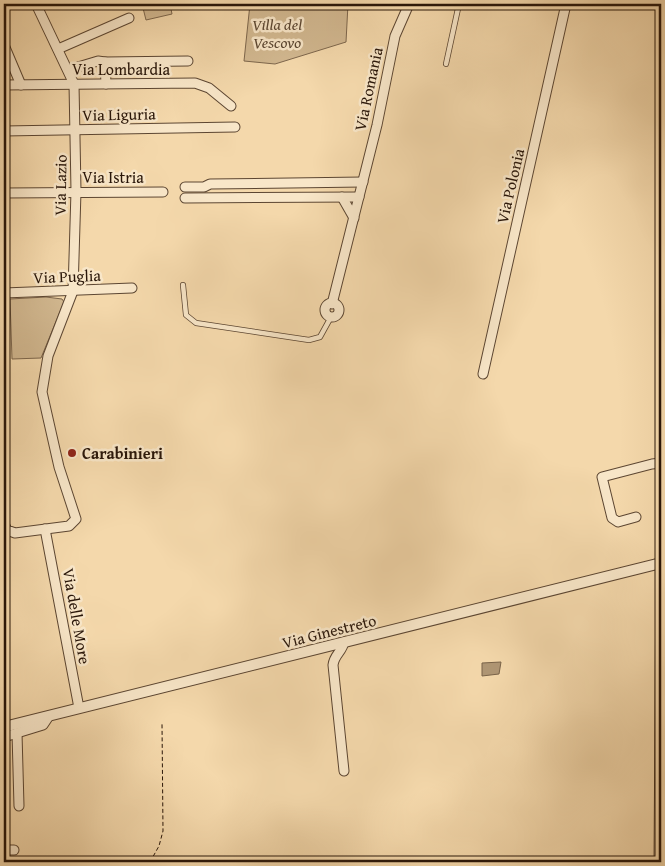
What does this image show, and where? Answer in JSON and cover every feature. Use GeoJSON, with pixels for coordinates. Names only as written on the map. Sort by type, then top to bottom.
{"type":"FeatureCollection","features":[{"type":"Feature","properties":{"kind":"street","name":"Via Lazio"},"geometry":{"type":"LineString","coordinates":[[36,4],[74,84],[76,130],[76,191],[72,291],[45,370],[42,392],[61,476],[76,519],[69,526],[45,529]]}},
{"type":"Feature","properties":{"kind":"street","name":"Via Romania"},"geometry":{"type":"LineString","coordinates":[[330,317],[338,312],[336,306],[332,304],[363,182],[395,36],[409,4]]}},
{"type":"Feature","properties":{"kind":"street","name":"Via Polonia"},"geometry":{"type":"LineString","coordinates":[[483,374],[566,4]]}},
{"type":"Feature","properties":{"kind":"street"},"geometry":{"type":"LineString","coordinates":[[58,49],[129,18]]}},
{"type":"Feature","properties":{"kind":"street"},"geometry":{"type":"LineString","coordinates":[[4,45],[21,85]]}},
{"type":"Feature","properties":{"kind":"street"},"geometry":{"type":"LineString","coordinates":[[68,70],[92,62],[188,61]]}},
{"type":"Feature","properties":{"kind":"street"},"geometry":{"type":"LineString","coordinates":[[105,62],[106,84]]}},
{"type":"Feature","properties":{"kind":"street","name":"Via Lombardia"},"geometry":{"type":"LineString","coordinates":[[4,85],[198,84],[212,90],[232,106]]}},
{"type":"Feature","properties":{"kind":"street","name":"Via Liguria"},"geometry":{"type":"LineString","coordinates":[[4,131],[235,127]]}},
{"type":"Feature","properties":{"kind":"street"},"geometry":{"type":"LineString","coordinates":[[185,187],[204,187],[210,184],[363,182]]}},
{"type":"Feature","properties":{"kind":"street","name":"Via Istria"},"geometry":{"type":"LineString","coordinates":[[4,193],[76,191],[163,192]]}},
{"type":"Feature","properties":{"kind":"street"},"geometry":{"type":"LineString","coordinates":[[342,197],[354,218]]}},
{"type":"Feature","properties":{"kind":"street"},"geometry":{"type":"LineString","coordinates":[[185,198],[359,197]]}},
{"type":"Feature","properties":{"kind":"street","name":"Via Puglia"},"geometry":{"type":"LineString","coordinates":[[4,293],[132,288]]}},
{"type":"Feature","properties":{"kind":"street"},"geometry":{"type":"LineString","coordinates":[[636,517],[618,522],[612,518],[602,477],[652,464],[661,464]]}},
{"type":"Feature","properties":{"kind":"street"},"geometry":{"type":"LineString","coordinates":[[4,524],[7,530],[13,533],[45,529]]}},
{"type":"Feature","properties":{"kind":"street","name":"Via delle More"},"geometry":{"type":"LineString","coordinates":[[45,529],[78,708]]}},
{"type":"Feature","properties":{"kind":"street"},"geometry":{"type":"LineString","coordinates":[[659,862],[661,563]]}},
{"type":"Feature","properties":{"kind":"street","name":"Via Ginestreto"},"geometry":{"type":"LineString","coordinates":[[4,727],[661,563]]}},
{"type":"Feature","properties":{"kind":"street"},"geometry":{"type":"LineString","coordinates":[[344,642],[342,649],[335,657],[333,665],[344,771]]}},
{"type":"Feature","properties":{"kind":"street"},"geometry":{"type":"LineString","coordinates":[[4,738],[43,725],[49,716]]}},
{"type":"Feature","properties":{"kind":"street"},"geometry":{"type":"LineString","coordinates":[[18,734],[19,806]]}},
{"type":"Feature","properties":{"kind":"street"},"geometry":{"type":"LineString","coordinates":[[4,850],[14,850]]}},
{"type":"Feature","properties":{"kind":"lane"},"geometry":{"type":"LineString","coordinates":[[446,64],[459,4]]}},
{"type":"Feature","properties":{"kind":"lane"},"geometry":{"type":"LineString","coordinates":[[183,285],[186,314],[196,323],[309,340],[320,337],[330,317]]}},
{"type":"Feature","properties":{"kind":"path"},"geometry":{"type":"LineString","coordinates":[[150,862],[159,846],[163,831],[162,724]]}},
{"type":"Feature","properties":{"kind":"green space"},"geometry":{"type":"Polygon","coordinates":[[[142,4],[170,4],[172,14],[146,20],[142,4]]]}},
{"type":"Feature","properties":{"kind":"green space","name":"Villa del Vescovo"},"geometry":{"type":"Polygon","coordinates":[[[250,4],[348,4],[346,42],[275,64],[244,61],[250,4]]]}},
{"type":"Feature","properties":{"kind":"green space"},"geometry":{"type":"Polygon","coordinates":[[[46,297],[62,299],[64,302],[41,358],[12,359],[10,299],[46,297]]]}},
{"type":"Feature","properties":{"kind":"shaded area"},"geometry":{"type":"Polygon","coordinates":[[[501,662],[499,674],[482,676],[482,663],[501,662]]]}},
{"type":"Feature","properties":{"kind":"place","name":"Carabinieri"},"geometry":{"type":"Point","coordinates":[72,453]}}]}
